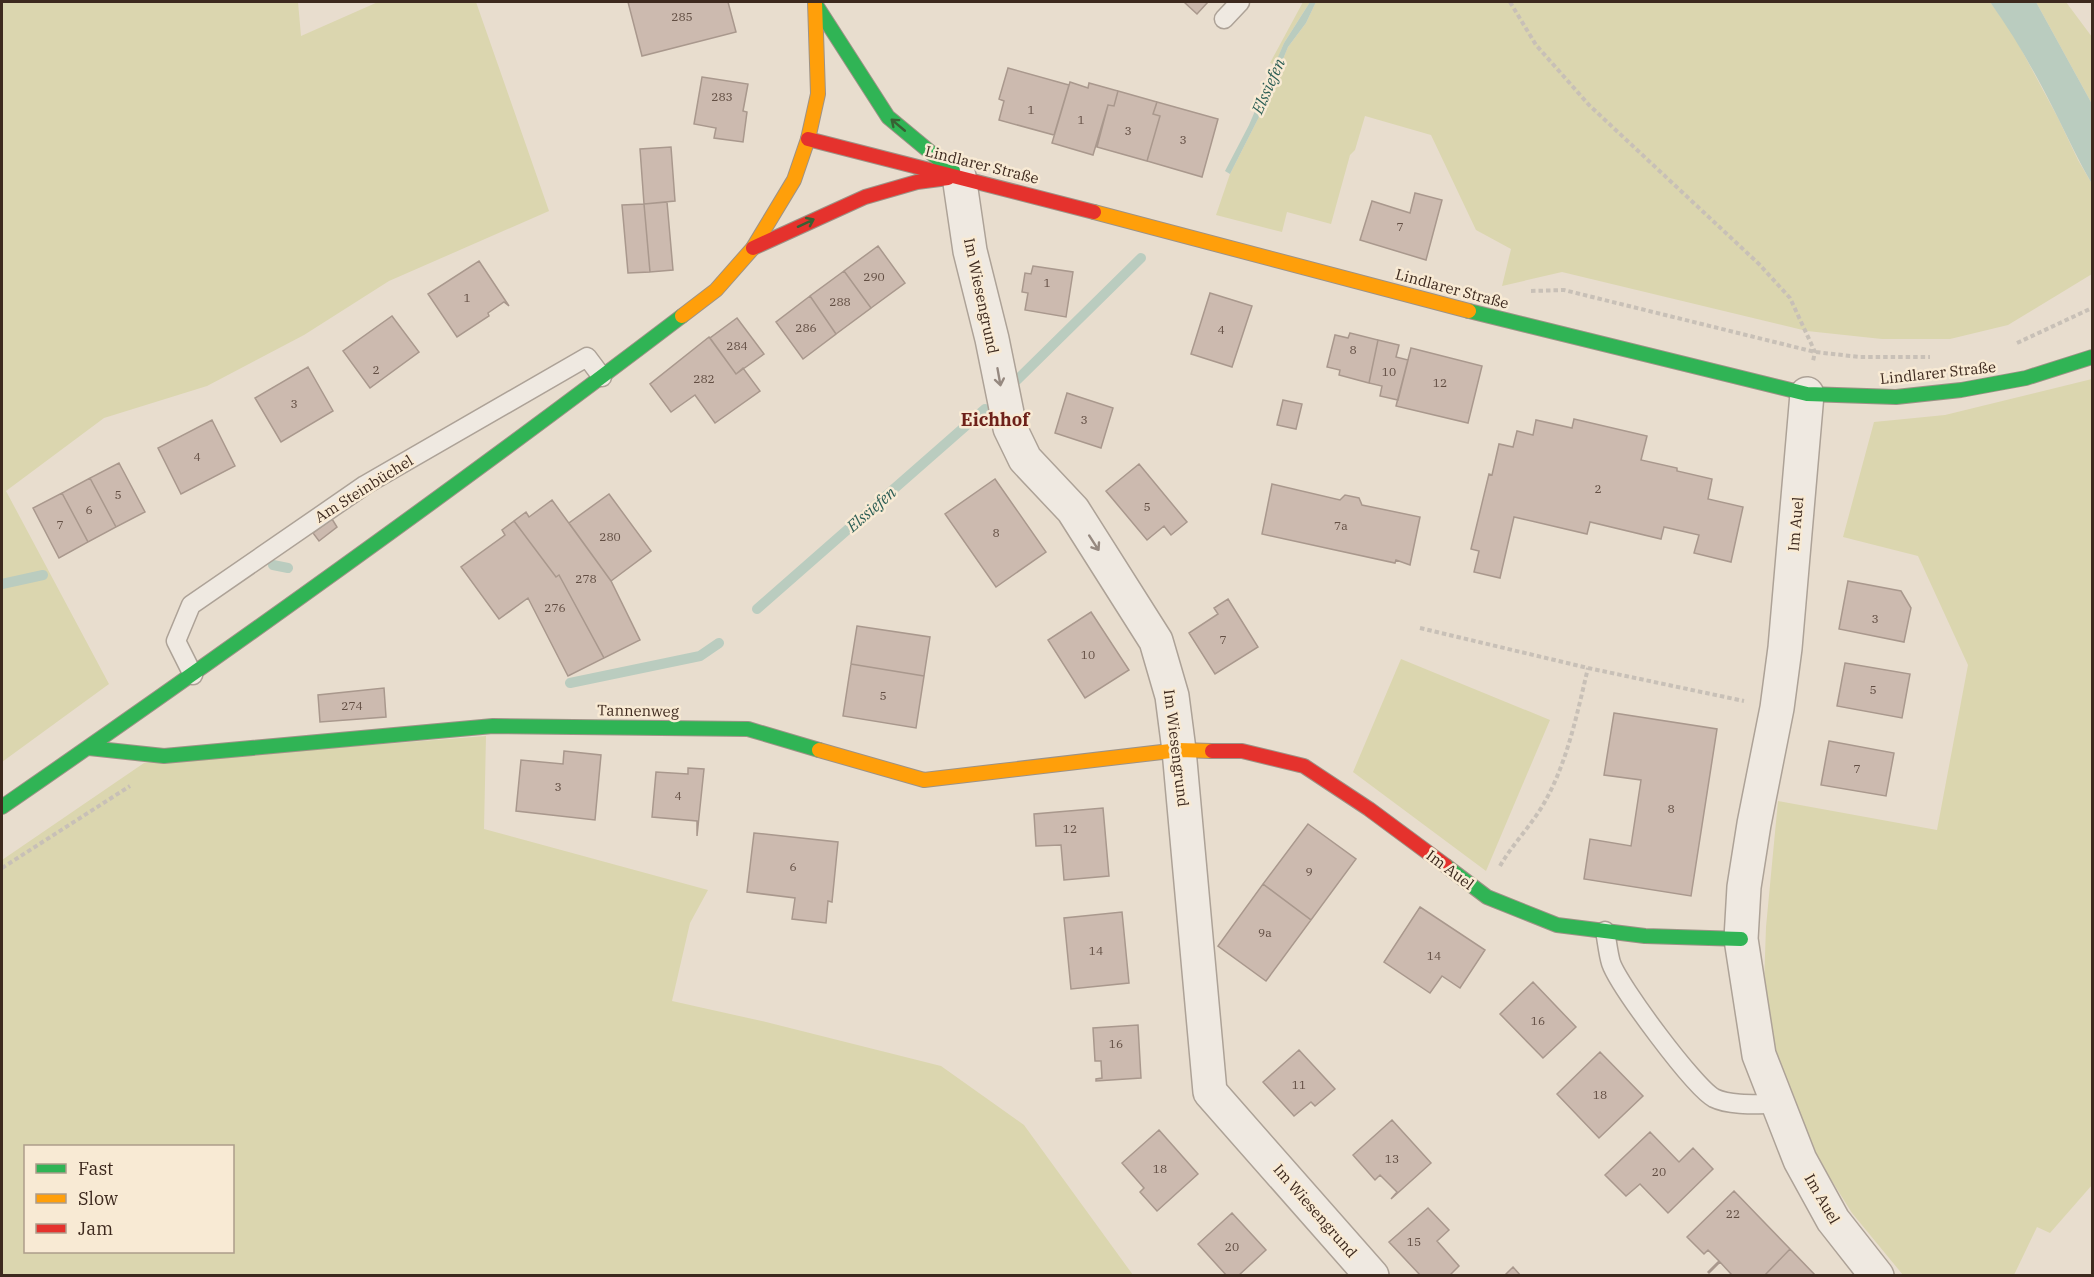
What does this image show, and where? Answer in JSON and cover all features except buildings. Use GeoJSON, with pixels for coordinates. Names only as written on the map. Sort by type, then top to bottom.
{"type":"FeatureCollection","features":[{"type":"Feature","properties":{"kind":"main road"},"geometry":{"type":"LineString","coordinates":[[2,807],[193,675],[602,377],[716,290],[753,248],[794,180],[808,139],[818,94],[815,3]]}},
{"type":"Feature","properties":{"kind":"main road"},"geometry":{"type":"LineString","coordinates":[[815,3],[888,117],[959,176]]}},
{"type":"Feature","properties":{"kind":"main road","name":"Lindlarer Straße"},"geometry":{"type":"LineString","coordinates":[[808,139],[959,176],[1493,317],[1806,394],[1896,397],[1961,390],[2026,378],[2092,357]]}},
{"type":"Feature","properties":{"kind":"main road"},"geometry":{"type":"LineString","coordinates":[[753,248],[864,197],[917,182],[959,176]]}},
{"type":"Feature","properties":{"kind":"main road","name":"Tannenweg"},"geometry":{"type":"LineString","coordinates":[[89,747],[164,756],[493,726],[748,729],[924,780],[1179,750]]}},
{"type":"Feature","properties":{"kind":"main road","name":"Im Auel"},"geometry":{"type":"LineString","coordinates":[[1179,750],[1242,751],[1304,766],[1369,809],[1487,897],[1557,926],[1645,936],[1741,939]]}},
{"type":"Feature","properties":{"kind":"street","name":"Im Wiesengrund"},"geometry":{"type":"LineString","coordinates":[[959,176],[970,250],[992,339],[1010,428],[1025,459],[1073,510],[1156,641],[1172,696],[1179,750],[1210,1092],[1372,1275]]}},
{"type":"Feature","properties":{"kind":"street","name":"Im Auel"},"geometry":{"type":"LineString","coordinates":[[1806,394],[1785,648],[1777,708],[1752,834],[1744,887],[1741,939],[1759,1055],[1800,1160],[1833,1220],[1877,1275]]}},
{"type":"Feature","properties":{"kind":"lane"},"geometry":{"type":"LineString","coordinates":[[1224,19],[1240,2]]}},
{"type":"Feature","properties":{"kind":"lane","name":"Am Steinbüchel"},"geometry":{"type":"LineString","coordinates":[[193,675],[176,641],[191,605],[365,485],[587,357],[602,377]]}},
{"type":"Feature","properties":{"kind":"lane"},"geometry":{"type":"LineString","coordinates":[[1605,931],[1611,964],[1634,1002],[1695,1081],[1714,1098],[1740,1104],[1778,1104]]}},
{"type":"Feature","properties":{"kind":"path"},"geometry":{"type":"LineString","coordinates":[[1510,2],[1536,45],[1589,105],[1759,264],[1790,298],[1815,352]]}},
{"type":"Feature","properties":{"kind":"path"},"geometry":{"type":"LineString","coordinates":[[1493,317],[1500,291],[1563,290],[1815,352],[1860,357],[1937,357]]}},
{"type":"Feature","properties":{"kind":"path"},"geometry":{"type":"LineString","coordinates":[[2013,344],[2092,308]]}},
{"type":"Feature","properties":{"kind":"path"},"geometry":{"type":"LineString","coordinates":[[1420,628],[1587,668],[1777,708]]}},
{"type":"Feature","properties":{"kind":"path"},"geometry":{"type":"LineString","coordinates":[[1487,897],[1501,864],[1526,832],[1544,803],[1557,774],[1577,714],[1587,668]]}},
{"type":"Feature","properties":{"kind":"path"},"geometry":{"type":"LineString","coordinates":[[2,868],[133,784],[164,756]]}},
{"type":"Feature","properties":{"kind":"shaded area"},"geometry":{"type":"Polygon","coordinates":[[[2,2],[298,2],[301,36],[378,2],[476,2],[549,211],[389,281],[304,335],[207,386],[104,418],[6,491],[109,684],[2,762],[2,2]]]}},
{"type":"Feature","properties":{"kind":"shaded area"},"geometry":{"type":"Polygon","coordinates":[[[1303,2],[1310,2],[1284,43],[1275,65],[1270,63],[1303,2]]]}},
{"type":"Feature","properties":{"kind":"shaded area"},"geometry":{"type":"Polygon","coordinates":[[[1316,2],[1990,2],[2012,32],[2092,184],[2092,274],[2008,325],[1950,339],[1882,339],[1807,331],[1562,272],[1502,286],[1511,249],[1476,230],[1431,135],[1365,116],[1355,150],[1350,155],[1331,224],[1287,212],[1282,232],[1216,215],[1230,174],[1260,115],[1288,47],[1306,23],[1316,2]]]}},
{"type":"Feature","properties":{"kind":"shaded area"},"geometry":{"type":"Polygon","coordinates":[[[2036,2],[2066,2],[2092,37],[2092,104],[2036,2]]]}},
{"type":"Feature","properties":{"kind":"shaded area"},"geometry":{"type":"Polygon","coordinates":[[[2092,379],[2092,1185],[2050,1233],[2037,1227],[2014,1275],[1903,1275],[1852,1213],[1820,1162],[1784,1077],[1775,1047],[1764,985],[1766,927],[1778,801],[1937,830],[1968,665],[1918,556],[1843,537],[1874,422],[1945,415],[2092,379]]]}},
{"type":"Feature","properties":{"kind":"shaded area"},"geometry":{"type":"Polygon","coordinates":[[[1401,659],[1550,720],[1486,871],[1353,772],[1401,659]]]}},
{"type":"Feature","properties":{"kind":"shaded area"},"geometry":{"type":"Polygon","coordinates":[[[486,736],[484,829],[708,890],[690,923],[672,1001],[941,1066],[1024,1125],[1133,1275],[2,1276],[2,860],[144,763],[486,736]]]}},
{"type":"Feature","properties":{"kind":"water"},"geometry":{"type":"Polygon","coordinates":[[[1310,2],[1316,2],[1306,23],[1288,47],[1260,115],[1230,174],[1225,171],[1249,125],[1284,43],[1310,2]]]}},
{"type":"Feature","properties":{"kind":"water"},"geometry":{"type":"Polygon","coordinates":[[[1990,2],[2036,2],[2092,104],[2092,184],[2035,73],[1990,2]]]}},
{"type":"Feature","properties":{"kind":"waterway","name":"Elssiefen"},"geometry":{"type":"LineString","coordinates":[[1017,380],[1141,258]]}},
{"type":"Feature","properties":{"kind":"waterway","name":"Elssiefen"},"geometry":{"type":"LineString","coordinates":[[757,609],[985,409]]}},
{"type":"Feature","properties":{"kind":"waterway","name":"Elssiefen"},"geometry":{"type":"LineString","coordinates":[[273,565],[288,568]]}},
{"type":"Feature","properties":{"kind":"waterway","name":"Elssiefen"},"geometry":{"type":"LineString","coordinates":[[2,584],[43,575]]}},
{"type":"Feature","properties":{"kind":"waterway","name":"Elssiefen"},"geometry":{"type":"LineString","coordinates":[[570,683],[700,656],[719,643]]}},
{"type":"Feature","properties":{"kind":"traffic: fast"},"geometry":{"type":"LineString","coordinates":[[816,5],[888,117],[953,171]]}},
{"type":"Feature","properties":{"kind":"traffic: fast"},"geometry":{"type":"LineString","coordinates":[[1469,311],[1807,394],[1896,397],[1961,390],[2026,378],[2092,357]]}},
{"type":"Feature","properties":{"kind":"traffic: fast"},"geometry":{"type":"LineString","coordinates":[[2,807],[345,565],[682,316]]}},
{"type":"Feature","properties":{"kind":"traffic: fast"},"geometry":{"type":"LineString","coordinates":[[89,748],[164,756],[493,726],[748,729],[819,750]]}},
{"type":"Feature","properties":{"kind":"traffic: fast"},"geometry":{"type":"LineString","coordinates":[[1446,866],[1487,897],[1557,925],[1645,936],[1741,939]]}},
{"type":"Feature","properties":{"kind":"traffic: slow"},"geometry":{"type":"LineString","coordinates":[[682,316],[716,290],[753,248],[794,180],[808,139],[818,94],[815,2]]}},
{"type":"Feature","properties":{"kind":"traffic: slow"},"geometry":{"type":"LineString","coordinates":[[1094,212],[1469,311]]}},
{"type":"Feature","properties":{"kind":"traffic: slow"},"geometry":{"type":"LineString","coordinates":[[819,750],[924,780],[1179,750],[1212,751]]}},
{"type":"Feature","properties":{"kind":"traffic: jam"},"geometry":{"type":"LineString","coordinates":[[808,139],[1094,212]]}},
{"type":"Feature","properties":{"kind":"traffic: jam"},"geometry":{"type":"LineString","coordinates":[[753,248],[865,197],[917,182],[948,178]]}},
{"type":"Feature","properties":{"kind":"traffic: jam"},"geometry":{"type":"LineString","coordinates":[[1212,751],[1242,751],[1304,766],[1369,809],[1446,866]]}},
{"type":"Feature","properties":{"kind":"district","name":"Eichhof"},"geometry":{"type":"Point","coordinates":[995,420]}}]}
